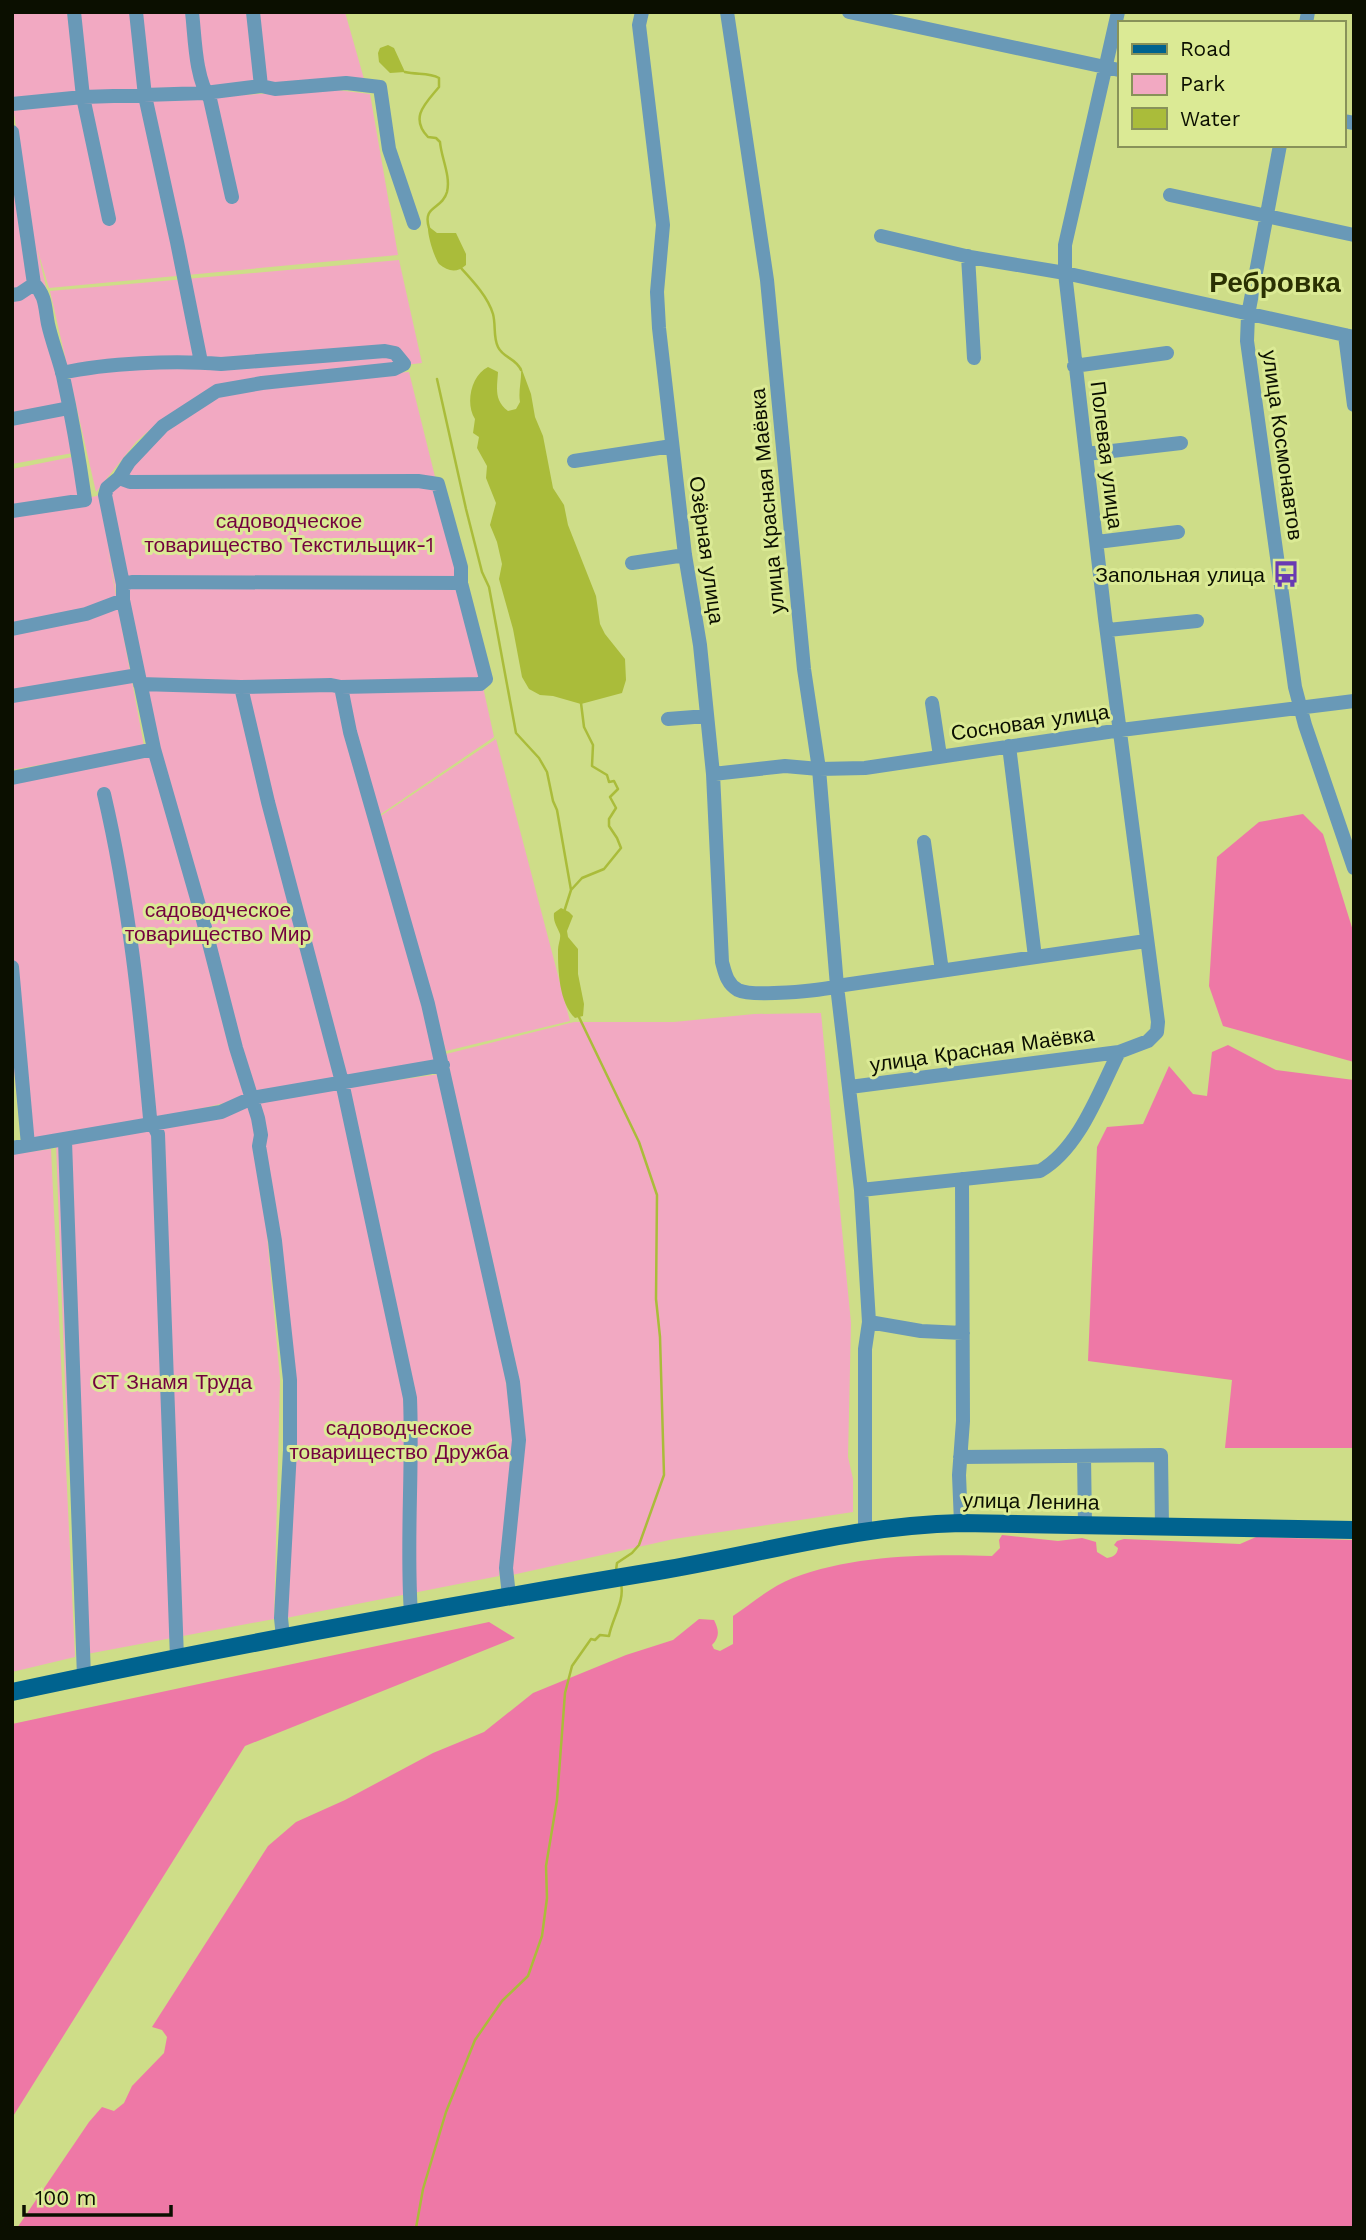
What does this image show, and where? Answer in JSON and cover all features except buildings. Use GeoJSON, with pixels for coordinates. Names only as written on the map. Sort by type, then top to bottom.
{"type":"FeatureCollection","features":[{"type":"Feature","properties":{"kind":"main road","name":"улица Ленина"},"geometry":{"type":"LineString","coordinates":[[12,1692],[284,1637],[865,1530],[914,1524],[961,1522],[1354,1530]]}},
{"type":"Feature","properties":{"kind":"street"},"geometry":{"type":"LineString","coordinates":[[74,12],[83,97],[109,219]]}},
{"type":"Feature","properties":{"kind":"street"},"geometry":{"type":"LineString","coordinates":[[136,12],[145,96],[201,362]]}},
{"type":"Feature","properties":{"kind":"street"},"geometry":{"type":"LineString","coordinates":[[192,12],[196,57],[205,93],[210,99],[232,197]]}},
{"type":"Feature","properties":{"kind":"street"},"geometry":{"type":"LineString","coordinates":[[253,12],[261,86]]}},
{"type":"Feature","properties":{"kind":"street","name":"Озёрная улица"},"geometry":{"type":"LineString","coordinates":[[642,12],[639,25],[663,225],[657,292],[672,446],[685,555],[700,645],[713,774],[722,962],[726,979],[739,990],[822,990],[837,986]]}},
{"type":"Feature","properties":{"kind":"street","name":"улица Красная Маёвка"},"geometry":{"type":"LineString","coordinates":[[727,12],[766,280],[804,669],[819,769],[837,986],[861,1190],[869,1322],[865,1349],[865,1530]]}},
{"type":"Feature","properties":{"kind":"street"},"geometry":{"type":"LineString","coordinates":[[849,12],[1113,69]]}},
{"type":"Feature","properties":{"kind":"street","name":"Полевая улица"},"geometry":{"type":"LineString","coordinates":[[1118,12],[1113,69],[1065,245],[1065,273],[1074,366],[1146,941],[1156,1000],[1157,1032]]}},
{"type":"Feature","properties":{"kind":"street"},"geometry":{"type":"LineString","coordinates":[[12,104],[83,97],[205,93],[261,86],[275,89],[346,83],[380,87],[389,149],[414,223]]}},
{"type":"Feature","properties":{"kind":"street"},"geometry":{"type":"LineString","coordinates":[[12,132],[16,197],[34,284],[41,290],[62,373],[85,500],[12,511]]}},
{"type":"Feature","properties":{"kind":"street","name":"улица Космонавтов"},"geometry":{"type":"LineString","coordinates":[[1280,147],[1248,315],[1247,341],[1295,687],[1354,869]]}},
{"type":"Feature","properties":{"kind":"street"},"geometry":{"type":"LineString","coordinates":[[1170,195],[1354,234]]}},
{"type":"Feature","properties":{"kind":"street"},"geometry":{"type":"LineString","coordinates":[[881,236],[968,256],[1065,273],[1349,336],[1354,405]]}},
{"type":"Feature","properties":{"kind":"street"},"geometry":{"type":"LineString","coordinates":[[968,256],[974,358]]}},
{"type":"Feature","properties":{"kind":"street"},"geometry":{"type":"LineString","coordinates":[[12,295],[19,294],[34,284]]}},
{"type":"Feature","properties":{"kind":"street"},"geometry":{"type":"LineString","coordinates":[[62,373],[87,367],[201,362],[221,364],[385,351],[395,352],[404,364],[394,369],[261,383],[217,391],[163,426],[129,462],[119,478],[107,488],[105,495],[123,584],[123,600],[154,749],[261,1135],[259,1146],[275,1241],[290,1380],[290,1450],[281,1618],[284,1637]]}},
{"type":"Feature","properties":{"kind":"street"},"geometry":{"type":"LineString","coordinates":[[1074,366],[1167,353]]}},
{"type":"Feature","properties":{"kind":"street"},"geometry":{"type":"LineString","coordinates":[[12,419],[69,408]]}},
{"type":"Feature","properties":{"kind":"street"},"geometry":{"type":"LineString","coordinates":[[1086,454],[1181,443]]}},
{"type":"Feature","properties":{"kind":"street"},"geometry":{"type":"LineString","coordinates":[[574,461],[672,446]]}},
{"type":"Feature","properties":{"kind":"street"},"geometry":{"type":"LineString","coordinates":[[12,696],[139,679],[241,687],[310,684],[341,687],[480,684],[486,679],[461,583],[461,567],[438,484],[130,482],[119,478]]}},
{"type":"Feature","properties":{"kind":"street"},"geometry":{"type":"LineString","coordinates":[[1097,542],[1178,532]]}},
{"type":"Feature","properties":{"kind":"street"},"geometry":{"type":"LineString","coordinates":[[632,563],[685,555]]}},
{"type":"Feature","properties":{"kind":"street"},"geometry":{"type":"LineString","coordinates":[[123,584],[461,583]]}},
{"type":"Feature","properties":{"kind":"street"},"geometry":{"type":"LineString","coordinates":[[12,629],[86,614],[123,600]]}},
{"type":"Feature","properties":{"kind":"street"},"geometry":{"type":"LineString","coordinates":[[1108,630],[1197,621]]}},
{"type":"Feature","properties":{"kind":"street"},"geometry":{"type":"LineString","coordinates":[[241,687],[268,802],[342,1082],[410,1398],[412,1443],[408,1567],[411,1614]]}},
{"type":"Feature","properties":{"kind":"street"},"geometry":{"type":"LineString","coordinates":[[341,687],[350,732],[428,1004],[513,1382],[519,1440],[506,1568],[509,1596]]}},
{"type":"Feature","properties":{"kind":"street","name":"Сосновая улица"},"geometry":{"type":"LineString","coordinates":[[713,774],[785,766],[819,769],[865,768],[1121,730],[1354,701]]}},
{"type":"Feature","properties":{"kind":"street"},"geometry":{"type":"LineString","coordinates":[[932,703],[940,756]]}},
{"type":"Feature","properties":{"kind":"street"},"geometry":{"type":"LineString","coordinates":[[668,719],[707,716]]}},
{"type":"Feature","properties":{"kind":"street"},"geometry":{"type":"LineString","coordinates":[[1009,746],[1035,957]]}},
{"type":"Feature","properties":{"kind":"street"},"geometry":{"type":"LineString","coordinates":[[12,778],[154,749]]}},
{"type":"Feature","properties":{"kind":"street"},"geometry":{"type":"LineString","coordinates":[[104,794],[116,845],[138,991],[150,1118],[158,1134],[177,1658]]}},
{"type":"Feature","properties":{"kind":"street"},"geometry":{"type":"LineString","coordinates":[[924,842],[942,971]]}},
{"type":"Feature","properties":{"kind":"street"},"geometry":{"type":"LineString","coordinates":[[837,986],[1146,941]]}},
{"type":"Feature","properties":{"kind":"street"},"geometry":{"type":"LineString","coordinates":[[12,967],[28,1145]]}},
{"type":"Feature","properties":{"kind":"street","name":"улица Красная Маёвка"},"geometry":{"type":"LineString","coordinates":[[850,1087],[1119,1052],[1148,1041],[1157,1032]]}},
{"type":"Feature","properties":{"kind":"street","name":"улица Красная Маёвка"},"geometry":{"type":"LineString","coordinates":[[861,1190],[1040,1171],[1052,1164],[1080,1131],[1119,1052]]}},
{"type":"Feature","properties":{"kind":"street"},"geometry":{"type":"LineString","coordinates":[[12,1148],[154,1125],[221,1112],[252,1098],[443,1065]]}},
{"type":"Feature","properties":{"kind":"street"},"geometry":{"type":"LineString","coordinates":[[65,1141],[84,1677]]}},
{"type":"Feature","properties":{"kind":"street"},"geometry":{"type":"LineString","coordinates":[[961,1522],[962,1179]]}},
{"type":"Feature","properties":{"kind":"street"},"geometry":{"type":"LineString","coordinates":[[869,1322],[921,1331],[963,1333]]}},
{"type":"Feature","properties":{"kind":"street"},"geometry":{"type":"LineString","coordinates":[[1084,1455],[1084,1525]]}},
{"type":"Feature","properties":{"kind":"street"},"geometry":{"type":"LineString","coordinates":[[960,1457],[1161,1455],[1162,1526]]}},
{"type":"Feature","properties":{"kind":"green space"},"geometry":{"type":"Polygon","coordinates":[[[12,12],[345,12],[364,79],[12,99],[12,12]]]}},
{"type":"Feature","properties":{"kind":"green space"},"geometry":{"type":"Polygon","coordinates":[[[337,90],[370,94],[398,255],[49,288],[37,248],[84,451],[12,464],[12,146],[29,212],[13,107],[337,90]]]}},
{"type":"Feature","properties":{"kind":"green space"},"geometry":{"type":"Polygon","coordinates":[[[399,260],[422,363],[266,381],[409,372],[487,686],[483,687],[494,737],[378,816],[496,739],[570,1021],[446,1051],[390,861],[439,1061],[290,1088],[199,1109],[22,1143],[12,1052],[12,781],[149,755],[107,547],[144,746],[12,770],[12,469],[82,455],[91,497],[97,496],[134,449],[163,418],[136,442],[96,492],[50,291],[399,260]]]}},
{"type":"Feature","properties":{"kind":"green space"},"geometry":{"type":"Polygon","coordinates":[[[821,1013],[851,1323],[848,1457],[853,1479],[853,1512],[674,1539],[512,1575],[524,1438],[518,1374],[446,1054],[574,1022],[674,1022],[754,1014],[821,1013]]]}},
{"type":"Feature","properties":{"kind":"green space","name":"садоводческое товарищество Дружба"},"geometry":{"type":"Polygon","coordinates":[[[440,1074],[504,1370],[514,1434],[499,1576],[286,1618],[285,1379],[257,1100],[440,1074]]]}},
{"type":"Feature","properties":{"kind":"green space","name":"СТ Знамя Труда"},"geometry":{"type":"Polygon","coordinates":[[[255,1100],[280,1379],[274,1619],[87,1654],[67,1436],[56,1144],[255,1100]]]}},
{"type":"Feature","properties":{"kind":"green space"},"geometry":{"type":"Polygon","coordinates":[[[51,1149],[75,1657],[12,1672],[12,1154],[51,1149]]]}},
{"type":"Feature","properties":{"kind":"shaded area"},"geometry":{"type":"Polygon","coordinates":[[[1303,814],[1323,834],[1354,934],[1354,1062],[1223,1026],[1209,986],[1217,857],[1259,822],[1303,814]]]}},
{"type":"Feature","properties":{"kind":"shaded area"},"geometry":{"type":"Polygon","coordinates":[[[1228,1045],[1276,1070],[1354,1080],[1354,1448],[1225,1448],[1232,1380],[1088,1361],[1097,1147],[1107,1127],[1143,1124],[1169,1066],[1193,1094],[1207,1096],[1212,1052],[1228,1045]]]}},
{"type":"Feature","properties":{"kind":"shaded area"},"geometry":{"type":"Polygon","coordinates":[[[1002,1535],[1058,1541],[1082,1538],[1096,1542],[1097,1552],[1107,1558],[1117,1552],[1118,1548],[1114,1545],[1117,1541],[1124,1539],[1240,1544],[1256,1537],[1354,1540],[1354,2228],[17,2228],[89,2122],[102,2107],[114,2111],[124,2103],[132,2086],[164,2053],[167,2037],[162,2030],[152,2027],[268,1846],[296,1822],[345,1800],[433,1753],[484,1732],[533,1693],[626,1655],[673,1640],[699,1619],[714,1620],[718,1633],[712,1645],[720,1651],[733,1644],[733,1616],[785,1581],[816,1570],[866,1560],[943,1555],[992,1556],[1000,1548],[999,1540],[1002,1535]]]}},
{"type":"Feature","properties":{"kind":"shaded area"},"geometry":{"type":"Polygon","coordinates":[[[489,1622],[515,1638],[245,1746],[12,2118],[12,1724],[489,1622]]]}},
{"type":"Feature","properties":{"kind":"water"},"geometry":{"type":"Polygon","coordinates":[[[388,45],[394,48],[405,72],[390,73],[379,62],[380,48],[388,45]]]}},
{"type":"Feature","properties":{"kind":"water"},"geometry":{"type":"Polygon","coordinates":[[[428,226],[437,233],[456,233],[466,254],[466,265],[459,270],[452,270],[439,264],[431,245],[428,226]]]}},
{"type":"Feature","properties":{"kind":"water"},"geometry":{"type":"Polygon","coordinates":[[[488,367],[498,372],[498,398],[508,411],[516,409],[520,402],[521,367],[543,436],[553,488],[564,505],[568,525],[596,596],[600,624],[625,659],[626,680],[622,693],[581,704],[540,695],[529,689],[522,677],[513,629],[499,579],[502,564],[490,525],[496,503],[486,478],[487,466],[477,448],[479,437],[473,433],[475,419],[470,406],[471,390],[477,376],[488,367]]]}},
{"type":"Feature","properties":{"kind":"water"},"geometry":{"type":"Polygon","coordinates":[[[561,908],[573,916],[567,931],[568,937],[578,949],[578,974],[584,1004],[583,1016],[575,1018],[566,1004],[559,976],[560,936],[554,913],[561,908]]]}},
{"type":"Feature","properties":{"kind":"waterway"},"geometry":{"type":"LineString","coordinates":[[405,72],[439,78],[439,87],[425,105],[420,117],[422,130],[428,137],[436,138],[440,142],[448,180],[445,198],[428,215],[429,228]]}},
{"type":"Feature","properties":{"kind":"waterway"},"geometry":{"type":"LineString","coordinates":[[461,268],[488,301],[494,318],[498,347],[521,370]]}},
{"type":"Feature","properties":{"kind":"waterway"},"geometry":{"type":"LineString","coordinates":[[437,379],[466,509],[482,572],[489,587],[516,733],[539,758],[547,772],[557,810],[571,890]]}},
{"type":"Feature","properties":{"kind":"waterway"},"geometry":{"type":"LineString","coordinates":[[564,912],[571,890],[582,878],[604,869],[621,848],[609,826],[609,819],[616,808],[610,797],[618,789],[614,781],[609,782],[607,775],[592,766],[593,745],[584,727],[581,703]]}},
{"type":"Feature","properties":{"kind":"waterway"},"geometry":{"type":"LineString","coordinates":[[578,1015],[639,1142],[657,1195],[656,1299],[660,1337],[664,1475],[639,1545],[617,1563],[616,1570]]}},
{"type":"Feature","properties":{"kind":"waterway"},"geometry":{"type":"LineString","coordinates":[[416,2228],[423,2189],[446,2112],[475,2040],[502,2001],[528,1976],[542,1936],[547,1898],[546,1866],[557,1800],[565,1693],[572,1666],[591,1639],[595,1640],[600,1635],[609,1636],[620,1603],[621,1584]]}},
{"type":"Feature","properties":{"kind":"place","name":"Запольная улица"},"geometry":{"type":"Point","coordinates":[1286,574]}},
{"type":"Feature","properties":{"kind":"district","name":"Ребровка"},"geometry":{"type":"Point","coordinates":[1275,282]}},
{"type":"Feature","properties":{"kind":"park label","name":"садоводческое товарищество Текстильщик-1"},"geometry":{"type":"Point","coordinates":[289,532]}},
{"type":"Feature","properties":{"kind":"park label","name":"садоводческое товарищество Мир"},"geometry":{"type":"Point","coordinates":[218,921]}}]}
